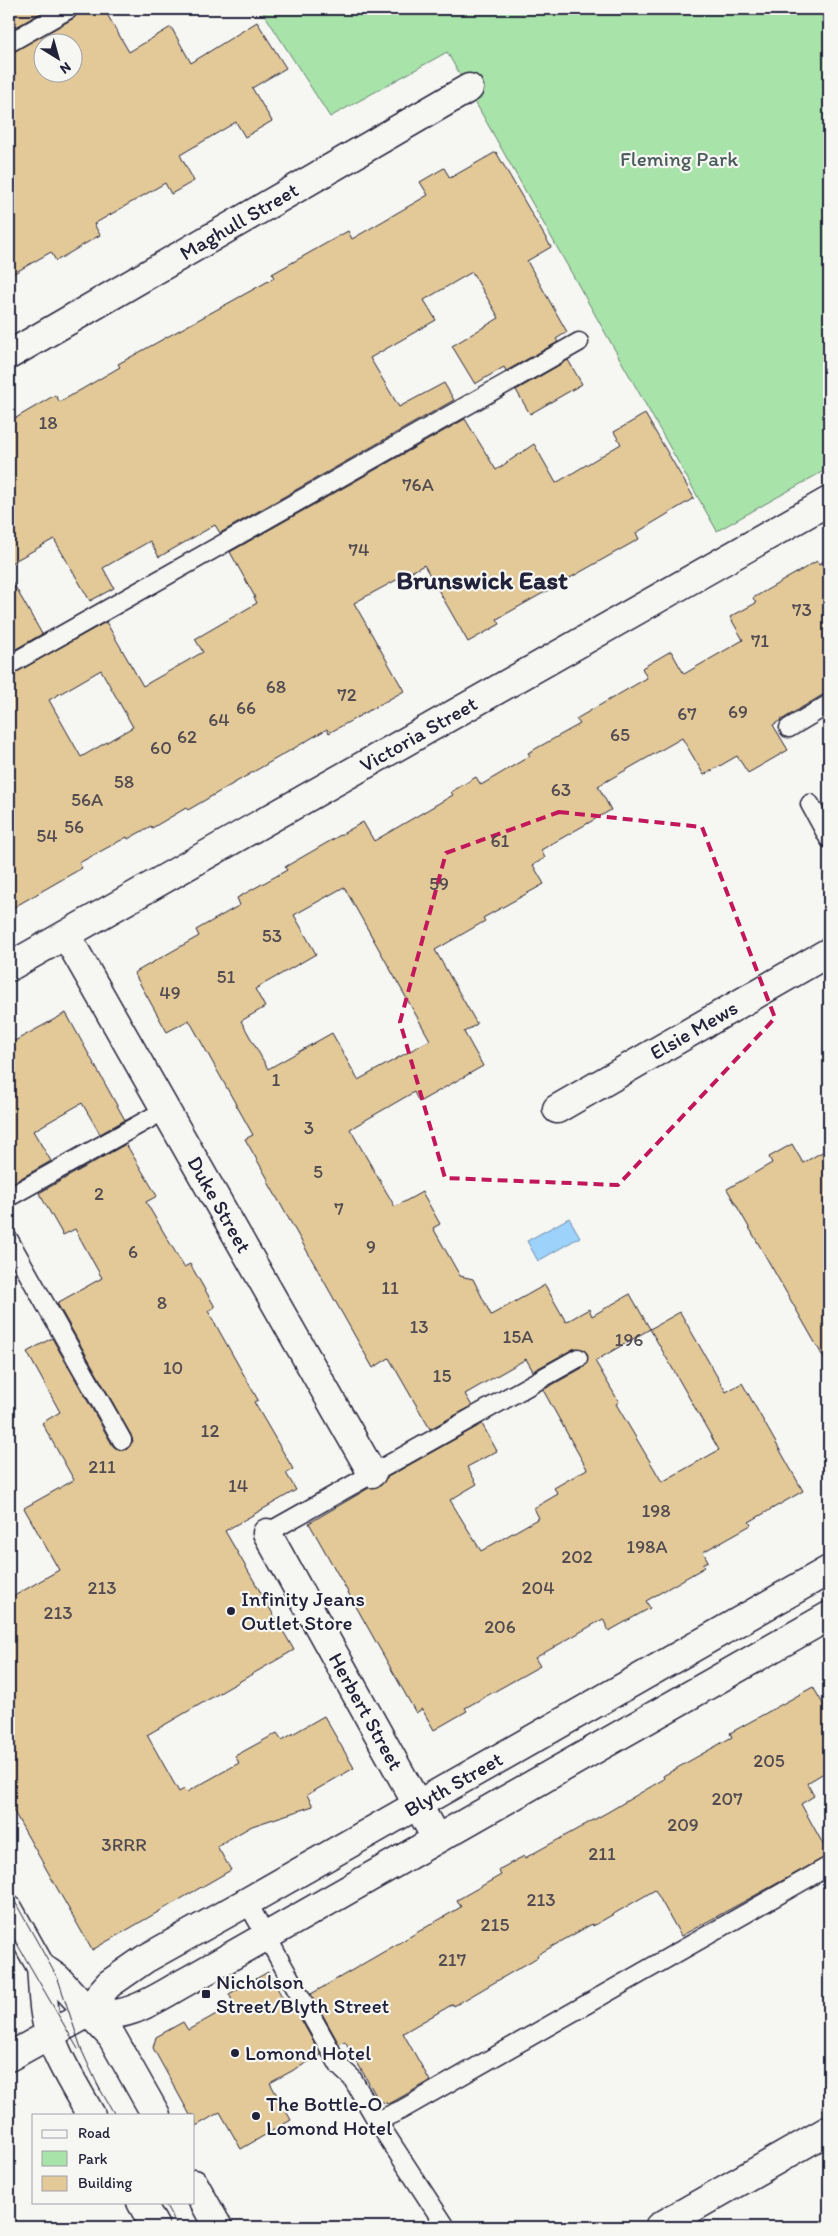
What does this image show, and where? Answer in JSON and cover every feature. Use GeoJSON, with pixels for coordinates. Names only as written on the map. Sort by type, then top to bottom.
{"type":"FeatureCollection","features":[{"type":"Feature","properties":{"kind":"street","name":"Maghull Street"},"geometry":{"type":"LineString","coordinates":[[9,355],[469,88]]}},
{"type":"Feature","properties":{"kind":"street","name":"Victoria Street"},"geometry":{"type":"LineString","coordinates":[[9,967],[829,501]]}},
{"type":"Feature","properties":{"kind":"street","name":"Duke Street"},"geometry":{"type":"LineString","coordinates":[[66,935],[372,1473]]}},
{"type":"Feature","properties":{"kind":"street","name":"Elsie Mews"},"geometry":{"type":"LineString","coordinates":[[557,1109],[829,952]]}},
{"type":"Feature","properties":{"kind":"street","name":"Herbert Street"},"geometry":{"type":"LineString","coordinates":[[267,1533],[436,1838]]}},
{"type":"Feature","properties":{"kind":"street","name":"Blyth Street"},"geometry":{"type":"LineString","coordinates":[[9,2057],[90,2012],[101,1993],[109,1984],[158,1950],[247,1902],[829,1570]]}},
{"type":"Feature","properties":{"kind":"street","name":"Blyth Street"},"geometry":{"type":"LineString","coordinates":[[90,2012],[110,2015],[126,2013],[191,1979],[829,1616]]}},
{"type":"Feature","properties":{"kind":"street"},"geometry":{"type":"LineString","coordinates":[[9,1910],[41,1966],[58,1979],[112,2037],[155,2114]]}},
{"type":"Feature","properties":{"kind":"street"},"geometry":{"type":"LineString","coordinates":[[41,1966],[43,2004],[50,2034],[65,2068],[90,2114]]}},
{"type":"Feature","properties":{"kind":"street"},"geometry":{"type":"LineString","coordinates":[[659,2227],[829,2130]]}},
{"type":"Feature","properties":{"kind":"street"},"geometry":{"type":"LineString","coordinates":[[195,2186],[218,2227]]}},
{"type":"Feature","properties":{"kind":"street"},"geometry":{"type":"LineString","coordinates":[[142,2204],[155,2227]]}},
{"type":"Feature","properties":{"kind":"lane"},"geometry":{"type":"LineString","coordinates":[[9,43],[69,9]]}},
{"type":"Feature","properties":{"kind":"lane"},"geometry":{"type":"LineString","coordinates":[[9,665],[579,342]]}},
{"type":"Feature","properties":{"kind":"lane"},"geometry":{"type":"LineString","coordinates":[[789,728],[829,704]]}},
{"type":"Feature","properties":{"kind":"lane"},"geometry":{"type":"LineString","coordinates":[[810,804],[829,839]]}},
{"type":"Feature","properties":{"kind":"lane"},"geometry":{"type":"LineString","coordinates":[[9,1197],[165,1110]]}},
{"type":"Feature","properties":{"kind":"lane"},"geometry":{"type":"LineString","coordinates":[[9,1240],[122,1440]]}},
{"type":"Feature","properties":{"kind":"lane"},"geometry":{"type":"LineString","coordinates":[[267,1533],[578,1358]]}},
{"type":"Feature","properties":{"kind":"lane"},"geometry":{"type":"LineString","coordinates":[[377,2121],[401,2110],[829,1866]]}},
{"type":"Feature","properties":{"kind":"lane"},"geometry":{"type":"LineString","coordinates":[[247,1902],[340,2067],[352,2078],[377,2121],[446,2227]]}},
{"type":"Feature","properties":{"kind":"highlighted area"},"geometry":{"type":"Polygon","coordinates":[[[559,812],[702,827],[775,1018],[618,1185],[445,1178],[400,1022],[446,853],[559,812]]]}},
{"type":"Feature","properties":{"kind":"green space","name":"Fleming Park"},"geometry":{"type":"Polygon","coordinates":[[[261,9],[829,9],[829,468],[717,531],[447,52],[330,117],[261,9]]]}},
{"type":"Feature","properties":{"kind":"water"},"geometry":{"type":"Polygon","coordinates":[[[569,1218],[580,1237],[538,1261],[527,1241],[569,1218]]]}},
{"type":"Feature","properties":{"kind":"building"},"geometry":{"type":"Polygon","coordinates":[[[9,9],[48,9],[9,31],[9,9]]]}},
{"type":"Feature","properties":{"kind":"building"},"geometry":{"type":"Polygon","coordinates":[[[80,9],[104,9],[129,52],[171,27],[191,63],[257,22],[286,68],[252,88],[272,121],[245,137],[236,122],[180,155],[194,181],[171,194],[165,183],[94,224],[100,235],[56,261],[51,252],[9,276],[9,54],[32,41],[32,82],[82,82],[82,32],[49,32],[74,18],[80,9]]]}},
{"type":"Feature","properties":{"kind":"building"},"geometry":{"type":"Polygon","coordinates":[[[496,152],[551,247],[527,261],[567,332],[556,339],[558,342],[506,371],[504,367],[475,384],[452,346],[499,318],[472,272],[424,300],[436,320],[370,358],[399,407],[444,383],[454,400],[220,533],[215,525],[159,557],[150,541],[103,568],[114,588],[90,601],[54,539],[9,564],[9,422],[55,395],[60,402],[120,367],[118,364],[274,278],[272,274],[348,231],[352,239],[428,195],[420,182],[444,168],[450,178],[496,152]]]}},
{"type":"Feature","properties":{"kind":"building"},"geometry":{"type":"Polygon","coordinates":[[[568,360],[582,384],[530,414],[516,390],[568,360]]]}},
{"type":"Feature","properties":{"kind":"building"},"geometry":{"type":"Polygon","coordinates":[[[645,414],[694,498],[636,533],[639,539],[497,619],[500,624],[468,642],[424,565],[354,603],[404,691],[329,733],[327,729],[188,810],[186,808],[152,828],[151,826],[128,839],[127,837],[79,863],[82,868],[9,910],[9,676],[106,622],[143,686],[203,652],[195,639],[257,603],[230,552],[465,419],[496,470],[534,444],[556,483],[621,444],[614,432],[645,414]],[[101,670],[49,700],[81,757],[133,727],[101,670]]]}},
{"type":"Feature","properties":{"kind":"building"},"geometry":{"type":"Polygon","coordinates":[[[829,558],[829,691],[773,725],[788,750],[748,773],[737,756],[704,775],[682,738],[598,786],[611,810],[541,850],[545,858],[533,865],[544,884],[483,918],[485,921],[435,950],[477,1024],[464,1032],[483,1066],[419,1102],[414,1092],[350,1129],[395,1207],[422,1192],[440,1224],[433,1228],[460,1276],[473,1279],[491,1315],[545,1285],[566,1322],[589,1309],[592,1316],[630,1294],[650,1329],[680,1312],[726,1392],[742,1383],[803,1491],[749,1522],[751,1525],[703,1552],[708,1561],[702,1564],[705,1567],[646,1601],[650,1608],[609,1631],[603,1619],[535,1658],[540,1666],[465,1708],[467,1711],[434,1730],[422,1709],[416,1713],[309,1523],[369,1488],[380,1486],[386,1478],[482,1424],[497,1451],[467,1467],[477,1484],[450,1500],[481,1551],[539,1518],[534,1508],[558,1494],[554,1488],[587,1469],[543,1390],[584,1367],[587,1363],[587,1353],[583,1349],[573,1349],[533,1371],[526,1359],[465,1394],[472,1406],[430,1429],[389,1358],[373,1368],[245,1139],[253,1135],[189,1020],[167,1032],[134,973],[199,936],[196,930],[240,905],[237,898],[287,870],[285,867],[363,822],[374,841],[453,795],[451,792],[476,777],[481,785],[530,756],[528,753],[580,724],[576,719],[647,678],[642,668],[671,651],[684,674],[743,640],[730,617],[756,603],[753,598],[817,561],[819,564],[829,558]],[[344,887],[294,915],[316,954],[255,989],[265,1007],[241,1021],[268,1069],[332,1033],[358,1080],[430,1040],[344,887]],[[650,1329],[595,1361],[619,1402],[616,1404],[662,1482],[719,1450],[650,1329]]]}},
{"type":"Feature","properties":{"kind":"building"},"geometry":{"type":"Polygon","coordinates":[[[9,576],[42,634],[9,653],[9,576]]]}},
{"type":"Feature","properties":{"kind":"building"},"geometry":{"type":"Polygon","coordinates":[[[66,1013],[125,1120],[100,1134],[82,1103],[33,1131],[51,1161],[9,1185],[9,1044],[66,1013]]]}},
{"type":"Feature","properties":{"kind":"building"},"geometry":{"type":"Polygon","coordinates":[[[126,1144],[157,1196],[146,1202],[184,1267],[190,1264],[215,1307],[208,1311],[258,1400],[254,1402],[293,1469],[286,1473],[296,1490],[225,1531],[294,1650],[147,1735],[179,1792],[184,1789],[187,1792],[239,1763],[235,1756],[277,1733],[282,1740],[324,1716],[354,1768],[307,1795],[313,1806],[252,1826],[217,1846],[231,1870],[92,1950],[9,1803],[9,1599],[59,1570],[24,1508],[74,1480],[42,1423],[60,1412],[27,1352],[52,1338],[113,1446],[117,1449],[127,1449],[133,1441],[57,1303],[102,1278],[75,1229],[63,1235],[39,1193],[126,1144]]]}},
{"type":"Feature","properties":{"kind":"building"},"geometry":{"type":"Polygon","coordinates":[[[792,1144],[803,1163],[829,1148],[829,1367],[727,1189],[772,1163],[769,1157],[792,1144]]]}},
{"type":"Feature","properties":{"kind":"building"},"geometry":{"type":"Polygon","coordinates":[[[813,1687],[829,1714],[829,1770],[807,1783],[814,1796],[801,1804],[829,1855],[681,1936],[655,1890],[593,1926],[592,1924],[454,2006],[453,2004],[403,2033],[430,2081],[389,2104],[379,2101],[345,2041],[339,2044],[311,1994],[461,1907],[457,1900],[501,1875],[498,1870],[524,1856],[525,1858],[608,1812],[664,1779],[663,1776],[732,1737],[730,1733],[813,1687]]]}},
{"type":"Feature","properties":{"kind":"building","name":"Lomond Hotel"},"geometry":{"type":"Polygon","coordinates":[[[268,1972],[288,2007],[293,2005],[321,2055],[270,2083],[291,2120],[241,2149],[220,2112],[196,2126],[195,2114],[189,2114],[153,2048],[156,2037],[183,2022],[188,2030],[234,2004],[229,1994],[268,1972]]]}},
{"type":"Feature","properties":{"kind":"tram line"},"geometry":{"type":"LineString","coordinates":[[9,1891],[58,1979],[82,2051],[100,2090]]}},
{"type":"Feature","properties":{"kind":"tram line"},"geometry":{"type":"LineString","coordinates":[[9,1930],[78,2049]]}},
{"type":"Feature","properties":{"kind":"tram line"},"geometry":{"type":"LineString","coordinates":[[97,2084],[114,2114]]}},
{"type":"Feature","properties":{"kind":"tram line"},"geometry":{"type":"LineString","coordinates":[[165,2204],[178,2227]]}},
{"type":"Feature","properties":{"kind":"place","name":"Infinity Jeans Outlet Store"},"geometry":{"type":"Point","coordinates":[231,1611]}},
{"type":"Feature","properties":{"kind":"place","name":"Nicholson Street/Blyth Street"},"geometry":{"type":"Point","coordinates":[206,1994]}},
{"type":"Feature","properties":{"kind":"place","name":"Lomond Hotel"},"geometry":{"type":"Point","coordinates":[235,2053]}},
{"type":"Feature","properties":{"kind":"place","name":"The Bottle-O Lomond Hotel"},"geometry":{"type":"Point","coordinates":[256,2116]}},
{"type":"Feature","properties":{"kind":"district","name":"Brunswick East"},"geometry":{"type":"Point","coordinates":[482,580]}}]}
